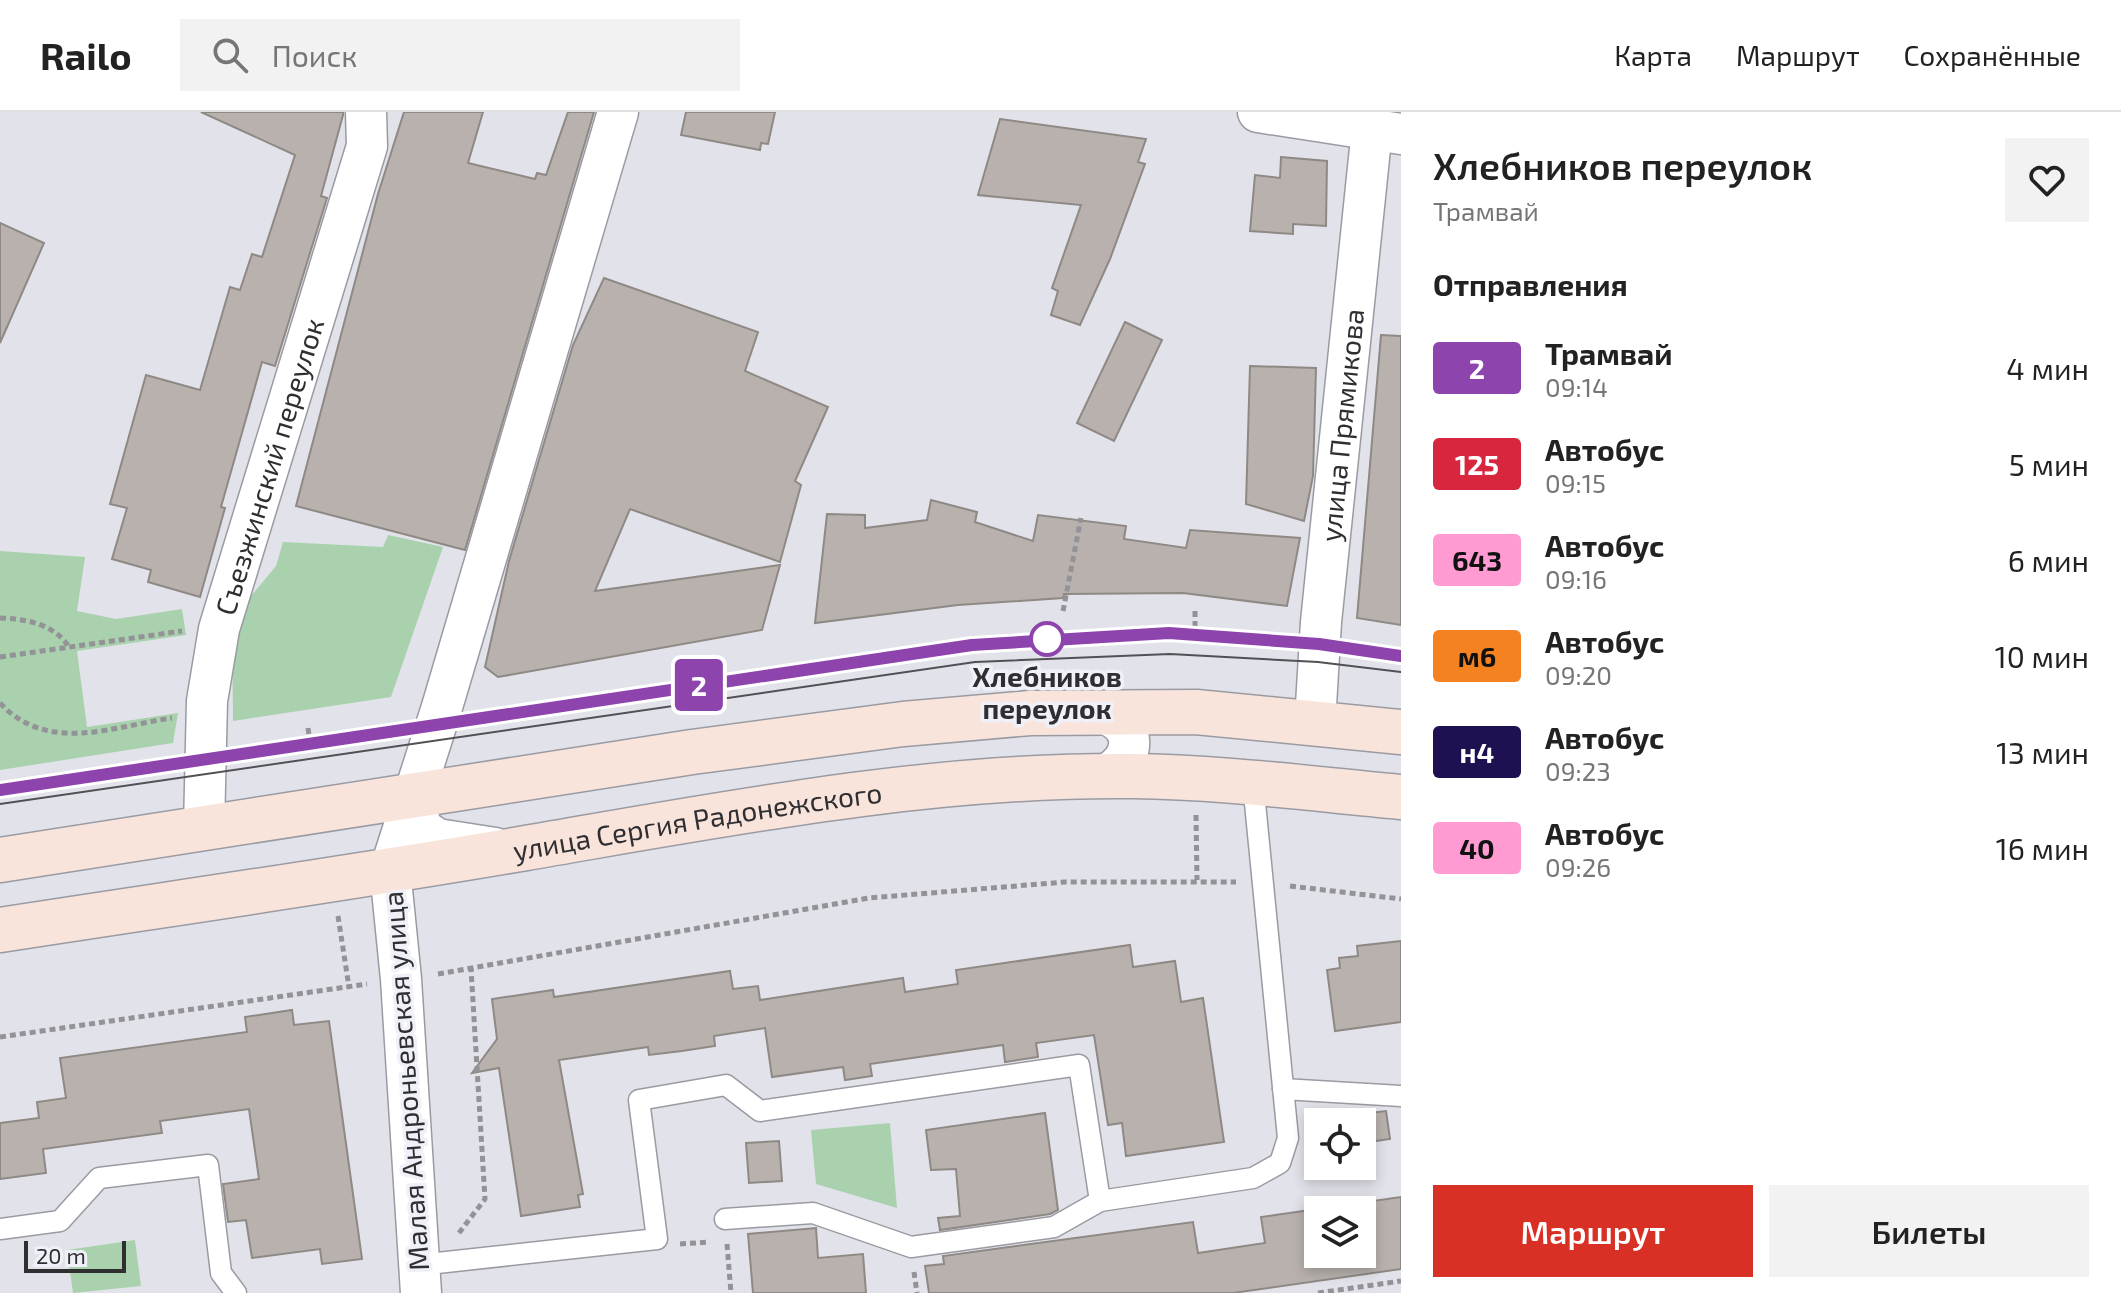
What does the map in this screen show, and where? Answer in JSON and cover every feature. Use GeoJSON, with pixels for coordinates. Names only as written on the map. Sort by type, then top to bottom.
{"type":"FeatureCollection","features":[{"type":"Feature","properties":{"kind":"main road"},"geometry":{"type":"LineString","coordinates":[[0,860],[414,795],[903,724],[1094,712],[1196,712],[1401,732]]}},
{"type":"Feature","properties":{"kind":"main road","name":"улица Сергия Радонежского"},"geometry":{"type":"LineString","coordinates":[[0,930],[390,870],[716,815],[898,791],[1099,777],[1253,783],[1401,797]]}},
{"type":"Feature","properties":{"kind":"street","name":"Съезжинский переулок"},"geometry":{"type":"LineString","coordinates":[[204,828],[207,701],[216,642],[367,146],[366,112]]}},
{"type":"Feature","properties":{"kind":"street"},"geometry":{"type":"LineString","coordinates":[[390,870],[618,112]]}},
{"type":"Feature","properties":{"kind":"street"},"geometry":{"type":"LineString","coordinates":[[1258,112],[1381,125]]}},
{"type":"Feature","properties":{"kind":"street","name":"улица Прямикова"},"geometry":{"type":"LineString","coordinates":[[1315,722],[1321,622],[1381,125]]}},
{"type":"Feature","properties":{"kind":"street"},"geometry":{"type":"LineString","coordinates":[[1094,712],[1110,714],[1120,720],[1128,741],[1124,763],[1114,772],[1099,777]]}},
{"type":"Feature","properties":{"kind":"street"},"geometry":{"type":"LineString","coordinates":[[414,795],[421,828],[437,839],[513,850]]}},
{"type":"Feature","properties":{"kind":"street","name":"Малая Андроньевская улица"},"geometry":{"type":"LineString","coordinates":[[390,870],[401,979],[418,1286]]}},
{"type":"Feature","properties":{"kind":"lane"},"geometry":{"type":"LineString","coordinates":[[725,1219],[813,1213],[911,1247],[1054,1227],[1100,1201],[1253,1178],[1280,1163],[1288,1138],[1253,783]]}},
{"type":"Feature","properties":{"kind":"lane"},"geometry":{"type":"LineString","coordinates":[[418,1286],[459,1260],[657,1239],[639,1100],[726,1085],[760,1111],[1079,1065],[1100,1201]]}},
{"type":"Feature","properties":{"kind":"lane"},"geometry":{"type":"LineString","coordinates":[[1283,1089],[1401,1096]]}},
{"type":"Feature","properties":{"kind":"lane"},"geometry":{"type":"LineString","coordinates":[[0,1229],[60,1221],[99,1178],[208,1165],[221,1273],[236,1293]]}},
{"type":"Feature","properties":{"kind":"path"},"geometry":{"type":"LineString","coordinates":[[1063,611],[1081,518]]}},
{"type":"Feature","properties":{"kind":"path"},"geometry":{"type":"LineString","coordinates":[[1195,611],[1195,627]]}},
{"type":"Feature","properties":{"kind":"path"},"geometry":{"type":"LineString","coordinates":[[0,618],[19,618],[47,626],[62,635],[69,647]]}},
{"type":"Feature","properties":{"kind":"path"},"geometry":{"type":"LineString","coordinates":[[0,657],[184,631]]}},
{"type":"Feature","properties":{"kind":"path"},"geometry":{"type":"LineString","coordinates":[[0,703],[29,727],[64,734],[184,716]]}},
{"type":"Feature","properties":{"kind":"path"},"geometry":{"type":"LineString","coordinates":[[1196,814],[1197,880]]}},
{"type":"Feature","properties":{"kind":"path"},"geometry":{"type":"LineString","coordinates":[[430,975],[869,898],[1065,882],[1197,880],[1261,883],[1401,899]]}},
{"type":"Feature","properties":{"kind":"path"},"geometry":{"type":"LineString","coordinates":[[337,911],[349,987]]}},
{"type":"Feature","properties":{"kind":"path"},"geometry":{"type":"LineString","coordinates":[[459,1260],[457,1235],[485,1199],[471,969]]}},
{"type":"Feature","properties":{"kind":"path"},"geometry":{"type":"LineString","coordinates":[[0,1037],[374,983]]}},
{"type":"Feature","properties":{"kind":"path"},"geometry":{"type":"LineString","coordinates":[[657,1239],[667,1246],[727,1241],[731,1293]]}},
{"type":"Feature","properties":{"kind":"path"},"geometry":{"type":"LineString","coordinates":[[1318,1293],[1401,1281]]}},
{"type":"Feature","properties":{"kind":"green space"},"geometry":{"type":"Polygon","coordinates":[[[388,535],[443,547],[391,697],[233,721],[232,619],[276,566],[283,542],[383,547],[388,535]]]}},
{"type":"Feature","properties":{"kind":"green space"},"geometry":{"type":"Polygon","coordinates":[[[0,551],[85,557],[77,611],[116,619],[182,609],[186,635],[77,651],[87,727],[178,713],[173,743],[0,770],[0,551]]]}},
{"type":"Feature","properties":{"kind":"green space"},"geometry":{"type":"Polygon","coordinates":[[[890,1123],[897,1208],[816,1184],[811,1130],[890,1123]]]}},
{"type":"Feature","properties":{"kind":"green space"},"geometry":{"type":"Polygon","coordinates":[[[135,1240],[141,1286],[73,1293],[67,1250],[135,1240]]]}},
{"type":"Feature","properties":{"kind":"building"},"geometry":{"type":"Polygon","coordinates":[[[201,112],[343,112],[343,115],[321,196],[327,198],[275,366],[262,362],[221,507],[225,508],[200,597],[148,582],[151,570],[112,559],[127,508],[110,504],[146,375],[200,390],[230,287],[240,290],[252,254],[262,257],[295,155],[201,112]]]}},
{"type":"Feature","properties":{"kind":"building"},"geometry":{"type":"Polygon","coordinates":[[[404,112],[483,112],[468,163],[535,179],[537,173],[546,175],[568,112],[594,112],[465,550],[296,506],[378,194],[404,112]]]}},
{"type":"Feature","properties":{"kind":"building"},"geometry":{"type":"Polygon","coordinates":[[[686,112],[775,112],[768,144],[761,143],[760,150],[681,135],[686,112]]]}},
{"type":"Feature","properties":{"kind":"building"},"geometry":{"type":"Polygon","coordinates":[[[1000,119],[1146,139],[1138,162],[1145,164],[1110,259],[1080,325],[1051,315],[1058,291],[1052,288],[1081,205],[978,195],[1000,119]]]}},
{"type":"Feature","properties":{"kind":"building"},"geometry":{"type":"Polygon","coordinates":[[[1281,157],[1327,161],[1326,226],[1293,224],[1293,234],[1250,231],[1255,175],[1280,178],[1281,157]]]}},
{"type":"Feature","properties":{"kind":"building"},"geometry":{"type":"Polygon","coordinates":[[[0,223],[44,243],[0,343],[0,223]]]}},
{"type":"Feature","properties":{"kind":"building"},"geometry":{"type":"Polygon","coordinates":[[[604,278],[758,332],[745,371],[828,407],[795,481],[801,485],[780,562],[630,509],[595,591],[780,565],[762,630],[498,677],[485,667],[509,561],[573,345],[604,278]]]}},
{"type":"Feature","properties":{"kind":"building"},"geometry":{"type":"Polygon","coordinates":[[[1125,322],[1162,340],[1114,441],[1077,423],[1125,322]]]}},
{"type":"Feature","properties":{"kind":"building"},"geometry":{"type":"Polygon","coordinates":[[[1381,335],[1401,336],[1401,625],[1357,618],[1381,335]]]}},
{"type":"Feature","properties":{"kind":"building"},"geometry":{"type":"Polygon","coordinates":[[[1250,366],[1316,368],[1313,476],[1304,521],[1246,504],[1250,366]]]}},
{"type":"Feature","properties":{"kind":"building"},"geometry":{"type":"Polygon","coordinates":[[[931,500],[977,512],[975,522],[1033,541],[1038,515],[1126,526],[1124,539],[1186,548],[1190,530],[1300,538],[1287,606],[1183,593],[1064,594],[1063,598],[958,605],[815,623],[827,514],[865,515],[865,528],[927,520],[931,500]]]}},
{"type":"Feature","properties":{"kind":"building"},"geometry":{"type":"Polygon","coordinates":[[[1401,941],[1401,1022],[1335,1031],[1327,970],[1340,968],[1339,958],[1358,956],[1357,946],[1401,941]]]}},
{"type":"Feature","properties":{"kind":"building"},"geometry":{"type":"Polygon","coordinates":[[[1130,945],[1133,967],[1175,961],[1181,1002],[1203,998],[1224,1142],[1126,1156],[1122,1123],[1108,1125],[1094,1035],[1036,1043],[1038,1057],[1005,1062],[1003,1045],[870,1064],[872,1076],[845,1080],[843,1067],[772,1077],[765,1028],[714,1036],[715,1046],[649,1055],[648,1047],[559,1060],[583,1194],[578,1195],[580,1207],[521,1216],[499,1068],[472,1073],[497,1039],[492,999],[553,990],[554,997],[730,971],[733,989],[758,986],[760,1000],[903,978],[905,992],[958,984],[956,970],[1130,945]]]}},
{"type":"Feature","properties":{"kind":"building"},"geometry":{"type":"Polygon","coordinates":[[[292,1010],[294,1025],[329,1021],[362,1259],[322,1264],[320,1249],[252,1258],[246,1220],[228,1222],[223,1184],[259,1179],[249,1109],[160,1121],[162,1133],[43,1149],[46,1173],[0,1179],[0,1123],[39,1118],[37,1102],[66,1098],[60,1058],[247,1032],[245,1017],[292,1010]]]}},
{"type":"Feature","properties":{"kind":"building"},"geometry":{"type":"Polygon","coordinates":[[[1386,1111],[1390,1139],[1376,1141],[1376,1112],[1386,1111]]]}},
{"type":"Feature","properties":{"kind":"building"},"geometry":{"type":"Polygon","coordinates":[[[1045,1113],[1058,1210],[1050,1214],[940,1230],[938,1218],[960,1216],[956,1169],[931,1170],[926,1130],[1045,1113]]]}},
{"type":"Feature","properties":{"kind":"building"},"geometry":{"type":"Polygon","coordinates":[[[779,1141],[782,1181],[749,1183],[746,1143],[779,1141]]]}},
{"type":"Feature","properties":{"kind":"building"},"geometry":{"type":"Polygon","coordinates":[[[1401,1197],[1401,1269],[1233,1293],[929,1293],[925,1266],[944,1264],[943,1256],[1193,1222],[1198,1253],[1265,1243],[1261,1217],[1304,1211],[1304,1268],[1376,1268],[1376,1201],[1401,1197]]]}},
{"type":"Feature","properties":{"kind":"building"},"geometry":{"type":"Polygon","coordinates":[[[816,1228],[818,1258],[863,1254],[866,1293],[753,1293],[748,1234],[816,1228]]]}},
{"type":"Feature","properties":{"kind":"tram line"},"geometry":{"type":"LineString","coordinates":[[0,790],[972,645],[1169,633],[1319,644],[1401,656]]}},
{"type":"Feature","properties":{"kind":"tram line","name":"2"},"geometry":{"type":"LineString","coordinates":[[0,790],[972,645],[1169,633],[1319,644],[1401,656]]}},
{"type":"Feature","properties":{"kind":"tram line"},"geometry":{"type":"LineString","coordinates":[[0,804],[975,662],[1170,654],[1318,662],[1401,672]]}},
{"type":"Feature","properties":{"kind":"place","name":"Хлебников переулок"},"geometry":{"type":"Point","coordinates":[1047,639]}}]}
